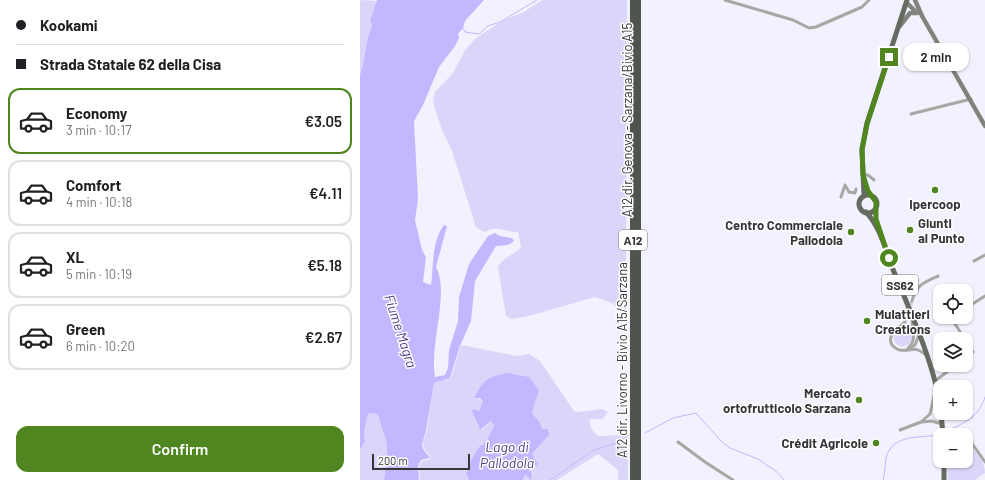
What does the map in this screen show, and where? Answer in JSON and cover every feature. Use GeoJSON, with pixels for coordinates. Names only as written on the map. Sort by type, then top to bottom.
{"type":"FeatureCollection","features":[{"type":"Feature","properties":{"kind":"highway","name":"A12 dir. Livorno - Bivio A15/Sarzana"},"geometry":{"type":"LineString","coordinates":[[633,0],[633,480]]}},
{"type":"Feature","properties":{"kind":"highway","name":"A12 dir. Genova - Sarzana/Bivio A15"},"geometry":{"type":"LineString","coordinates":[[638,0],[638,480]]}},
{"type":"Feature","properties":{"kind":"main road","name":"SS62"},"geometry":{"type":"LineString","coordinates":[[907,2],[867,124],[862,150],[864,196],[859,205],[861,210],[866,212],[873,220],[880,235],[927,356],[934,380]]}},
{"type":"Feature","properties":{"kind":"main road","name":"SS62"},"geometry":{"type":"LineString","coordinates":[[863,175],[866,188],[877,203],[875,209],[880,235]]}},
{"type":"Feature","properties":{"kind":"main road"},"geometry":{"type":"LineString","coordinates":[[864,196],[872,196]]}},
{"type":"Feature","properties":{"kind":"main road"},"geometry":{"type":"LineString","coordinates":[[866,212],[870,212],[875,209]]}},
{"type":"Feature","properties":{"kind":"main road"},"geometry":{"type":"LineString","coordinates":[[942,420],[942,428]]}},
{"type":"Feature","properties":{"kind":"main road"},"geometry":{"type":"LineString","coordinates":[[944,468],[944,480]]}},
{"type":"Feature","properties":{"kind":"street"},"geometry":{"type":"LineString","coordinates":[[725,0],[793,20],[809,28],[816,27],[862,7],[869,0]]}},
{"type":"Feature","properties":{"kind":"street"},"geometry":{"type":"LineString","coordinates":[[907,2],[916,2],[922,16],[971,99],[985,126]]}},
{"type":"Feature","properties":{"kind":"street"},"geometry":{"type":"LineString","coordinates":[[907,2],[916,13],[922,16]]}},
{"type":"Feature","properties":{"kind":"street"},"geometry":{"type":"LineString","coordinates":[[899,27],[910,13],[916,13]]}},
{"type":"Feature","properties":{"kind":"street"},"geometry":{"type":"LineString","coordinates":[[911,114],[971,99]]}},
{"type":"Feature","properties":{"kind":"street"},"geometry":{"type":"LineString","coordinates":[[863,175],[868,175],[874,180]]}},
{"type":"Feature","properties":{"kind":"street"},"geometry":{"type":"LineString","coordinates":[[841,197],[844,185],[849,192],[855,193],[856,189]]}},
{"type":"Feature","properties":{"kind":"street"},"geometry":{"type":"LineString","coordinates":[[974,261],[985,256]]}},
{"type":"Feature","properties":{"kind":"street"},"geometry":{"type":"LineString","coordinates":[[912,301],[914,293],[920,284],[938,276]]}},
{"type":"Feature","properties":{"kind":"street"},"geometry":{"type":"LineString","coordinates":[[973,304],[985,296]]}},
{"type":"Feature","properties":{"kind":"street"},"geometry":{"type":"LineString","coordinates":[[907,349],[913,344],[914,338],[911,325],[912,318]]}},
{"type":"Feature","properties":{"kind":"street"},"geometry":{"type":"LineString","coordinates":[[905,322],[892,334],[891,342],[896,349],[914,348],[927,356]]}},
{"type":"Feature","properties":{"kind":"street"},"geometry":{"type":"LineString","coordinates":[[907,349],[915,345],[919,335]]}},
{"type":"Feature","properties":{"kind":"street"},"geometry":{"type":"LineString","coordinates":[[938,380],[948,372]]}},
{"type":"Feature","properties":{"kind":"street"},"geometry":{"type":"LineString","coordinates":[[921,422],[930,414],[933,395]]}},
{"type":"Feature","properties":{"kind":"street"},"geometry":{"type":"LineString","coordinates":[[900,430],[921,422],[932,421],[942,424]]}},
{"type":"Feature","properties":{"kind":"street"},"geometry":{"type":"LineString","coordinates":[[678,442],[733,480]]}},
{"type":"Feature","properties":{"kind":"street"},"geometry":{"type":"LineString","coordinates":[[973,445],[985,462]]}},
{"type":"Feature","properties":{"kind":"shaded area"},"geometry":{"type":"Polygon","coordinates":[[[360,0],[377,1],[370,21],[372,24],[360,75],[360,0]]]}},
{"type":"Feature","properties":{"kind":"shaded area"},"geometry":{"type":"Polygon","coordinates":[[[542,0],[627,0],[626,310],[624,312],[610,302],[595,297],[529,316],[511,319],[506,316],[498,267],[503,261],[521,247],[518,232],[491,229],[484,232],[476,227],[452,151],[442,130],[435,109],[433,101],[435,92],[453,73],[465,50],[476,38],[502,21],[524,12],[542,0]]]}},
{"type":"Feature","properties":{"kind":"shaded area"},"geometry":{"type":"Polygon","coordinates":[[[907,323],[912,338],[909,344],[902,347],[896,344],[893,338],[897,331],[907,323]]]}},
{"type":"Feature","properties":{"kind":"shaded area"},"geometry":{"type":"Polygon","coordinates":[[[461,345],[517,356],[529,354],[540,361],[574,411],[577,412],[603,409],[608,412],[603,419],[590,419],[591,427],[599,436],[628,435],[628,480],[618,480],[618,470],[598,454],[557,480],[523,480],[525,474],[530,473],[528,468],[530,462],[536,466],[532,454],[550,434],[549,431],[542,429],[540,423],[531,413],[536,402],[523,375],[502,374],[492,377],[477,392],[478,398],[483,402],[481,408],[474,415],[478,427],[482,430],[491,421],[493,422],[494,428],[486,442],[479,447],[466,474],[469,480],[420,480],[419,467],[422,461],[431,458],[424,448],[423,442],[427,431],[434,383],[451,378],[461,345]]]}},
{"type":"Feature","properties":{"kind":"shaded area"},"geometry":{"type":"Polygon","coordinates":[[[374,413],[378,415],[387,444],[384,480],[360,480],[360,450],[365,441],[364,433],[368,414],[374,413]]]}},
{"type":"Feature","properties":{"kind":"shaded area"},"geometry":{"type":"Polygon","coordinates":[[[973,449],[985,468],[985,473],[975,480],[948,480],[947,468],[973,468],[973,449]]]}},
{"type":"Feature","properties":{"kind":"water","name":"Fiume Magra"},"geometry":{"type":"Polygon","coordinates":[[[377,0],[484,0],[465,21],[463,28],[458,34],[459,38],[455,46],[439,67],[423,105],[414,121],[418,199],[415,220],[422,250],[426,257],[423,282],[431,285],[437,239],[444,225],[447,226],[436,267],[440,278],[441,291],[434,364],[435,377],[445,375],[448,368],[449,350],[458,321],[459,297],[469,264],[488,236],[495,233],[514,240],[509,245],[496,246],[475,281],[471,321],[460,346],[450,378],[434,383],[426,431],[422,444],[423,449],[430,458],[421,460],[418,466],[419,480],[384,480],[387,444],[378,415],[374,413],[368,414],[364,433],[365,441],[360,450],[360,75],[372,25],[370,21],[377,0]]]}},
{"type":"Feature","properties":{"kind":"water","name":"Lago di Pallodola"},"geometry":{"type":"Polygon","coordinates":[[[508,373],[529,377],[539,390],[532,413],[540,423],[542,429],[547,429],[550,434],[532,454],[538,464],[536,466],[530,462],[528,468],[532,474],[531,480],[525,474],[523,480],[469,480],[466,474],[471,461],[479,447],[486,442],[494,426],[491,421],[480,430],[472,411],[473,409],[479,411],[483,402],[480,398],[475,398],[475,396],[484,382],[488,379],[496,375],[508,373]]]}},
{"type":"Feature","properties":{"kind":"waterway"},"geometry":{"type":"LineString","coordinates":[[463,28],[465,32],[479,34],[488,26],[500,22],[537,0]]}},
{"type":"Feature","properties":{"kind":"waterway"},"geometry":{"type":"LineString","coordinates":[[952,428],[965,422],[975,414],[979,410],[985,397]]}},
{"type":"Feature","properties":{"kind":"waterway"},"geometry":{"type":"LineString","coordinates":[[645,433],[673,418],[696,413],[722,442],[730,448],[758,459],[777,472],[784,480]]}},
{"type":"Feature","properties":{"kind":"waterway"},"geometry":{"type":"LineString","coordinates":[[883,480],[886,458],[889,450],[894,445],[900,441],[915,437],[933,435]]}},
{"type":"Feature","properties":{"kind":"waterway"},"geometry":{"type":"LineString","coordinates":[[550,480],[594,450],[626,440]]}},
{"type":"Feature","properties":{"kind":"tunnel"},"geometry":{"type":"LineString","coordinates":[[905,322],[912,301]]}},
{"type":"Feature","properties":{"kind":"place","name":"Ipercoop"},"geometry":{"type":"Point","coordinates":[935,190]}},
{"type":"Feature","properties":{"kind":"place","name":"Giunti al Punto"},"geometry":{"type":"Point","coordinates":[910,230]}},
{"type":"Feature","properties":{"kind":"place","name":"Centro Commerciale Pallodola"},"geometry":{"type":"Point","coordinates":[851,232]}},
{"type":"Feature","properties":{"kind":"place","name":"Mulattieri Creations"},"geometry":{"type":"Point","coordinates":[867,321]}},
{"type":"Feature","properties":{"kind":"place","name":"Mercato ortofrutticolo Sarzana"},"geometry":{"type":"Point","coordinates":[859,400]}},
{"type":"Feature","properties":{"kind":"place","name":"Crédit Agricole"},"geometry":{"type":"Point","coordinates":[876,443]}},
{"type":"Feature","properties":{"kind":"route"},"geometry":{"type":"LineString","coordinates":[[889,57],[867,124],[862,150],[863,175],[866,187],[877,203],[875,209],[876,219],[880,235],[889,258]]}}]}
